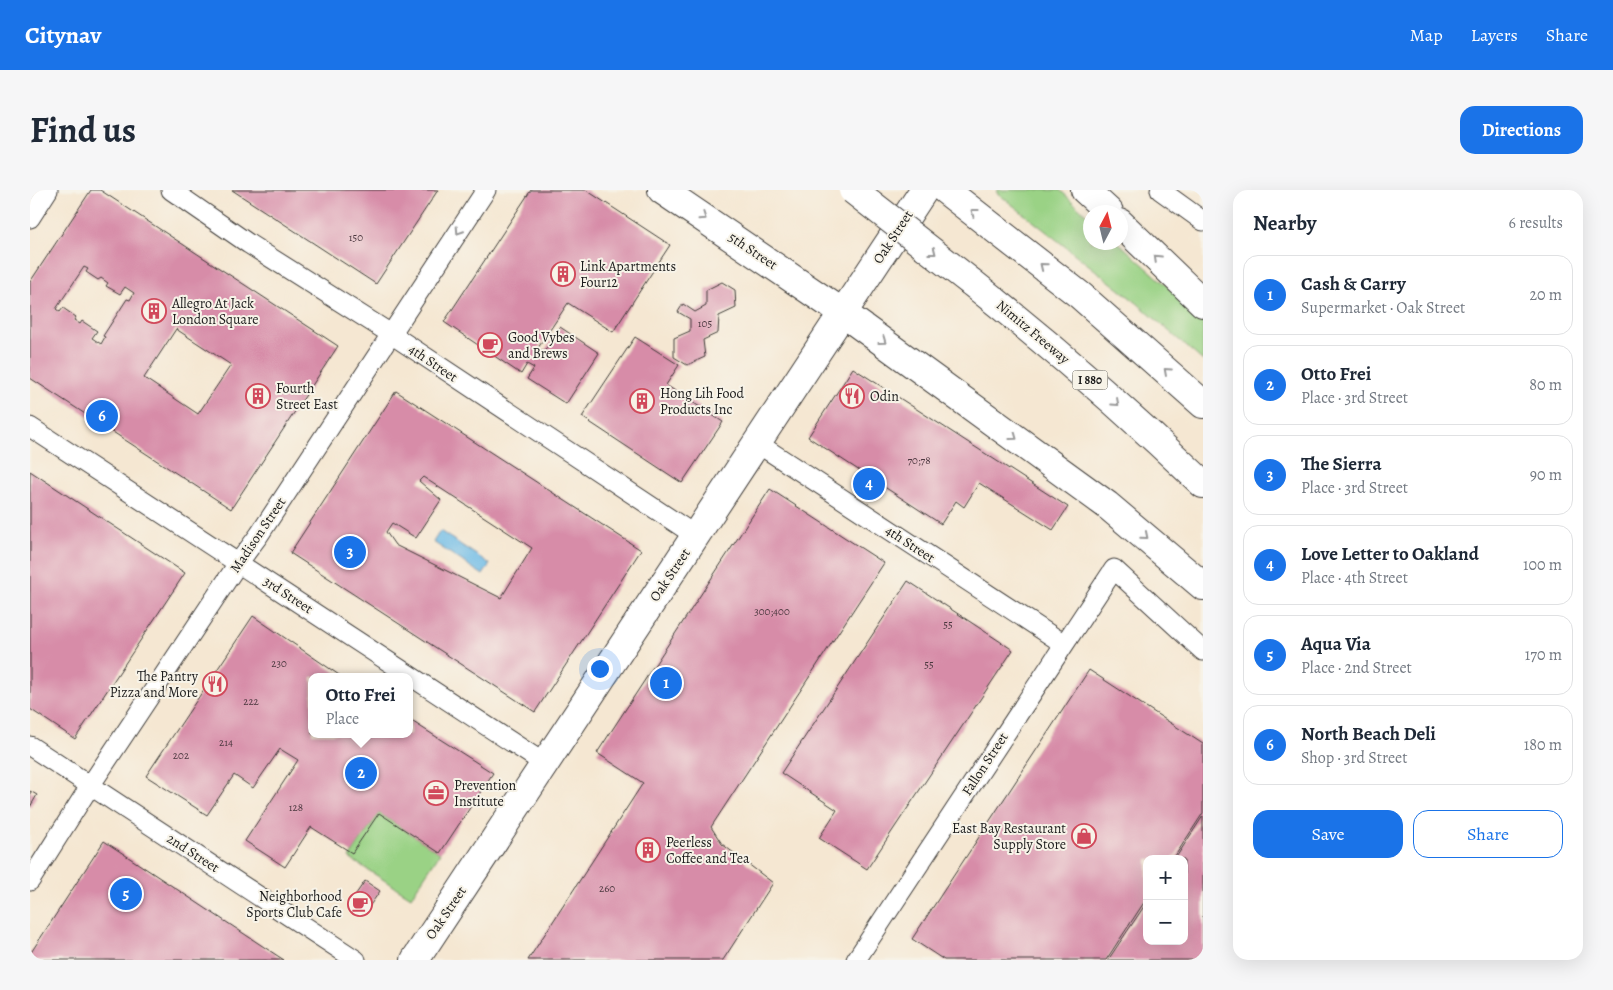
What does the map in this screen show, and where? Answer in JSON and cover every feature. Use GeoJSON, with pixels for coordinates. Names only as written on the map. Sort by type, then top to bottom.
{"type":"FeatureCollection","features":[{"type":"Feature","properties":{"kind":"main road","name":"5th Street"},"geometry":{"type":"LineString","coordinates":[[662,190],[844,312],[1107,505],[1203,586]]}},
{"type":"Feature","properties":{"kind":"main road","name":"Nimitz Freeway"},"geometry":{"type":"LineString","coordinates":[[853,190],[971,282],[1084,375],[1203,484]]}},
{"type":"Feature","properties":{"kind":"main road","name":"Oak Street"},"geometry":{"type":"LineString","coordinates":[[415,960],[924,190]]}},
{"type":"Feature","properties":{"kind":"main road"},"geometry":{"type":"LineString","coordinates":[[945,190],[1081,296],[1203,404]]}},
{"type":"Feature","properties":{"kind":"main road"},"geometry":{"type":"LineString","coordinates":[[1086,190],[1102,205]]}},
{"type":"Feature","properties":{"kind":"main road"},"geometry":{"type":"LineString","coordinates":[[1128,231],[1203,304]]}},
{"type":"Feature","properties":{"kind":"street"},"geometry":{"type":"LineString","coordinates":[[30,218],[48,190]]}},
{"type":"Feature","properties":{"kind":"street","name":"4th Street"},"geometry":{"type":"LineString","coordinates":[[171,190],[250,244],[696,536]]}},
{"type":"Feature","properties":{"kind":"street","name":"Madison Street"},"geometry":{"type":"LineString","coordinates":[[30,881],[90,786],[239,562],[259,535],[486,190]]}},
{"type":"Feature","properties":{"kind":"street"},"geometry":{"type":"LineString","coordinates":[[1160,190],[1203,221]]}},
{"type":"Feature","properties":{"kind":"street","name":"3rd Street"},"geometry":{"type":"LineString","coordinates":[[30,427],[407,673]]}},
{"type":"Feature","properties":{"kind":"street","name":"4th Street"},"geometry":{"type":"LineString","coordinates":[[757,443],[1064,644]]}},
{"type":"Feature","properties":{"kind":"street","name":"Fallon Street"},"geometry":{"type":"LineString","coordinates":[[856,960],[1114,569],[1203,651]]}},
{"type":"Feature","properties":{"kind":"street","name":"3rd Street"},"geometry":{"type":"LineString","coordinates":[[413,677],[545,764]]}},
{"type":"Feature","properties":{"kind":"street","name":"2nd Street"},"geometry":{"type":"LineString","coordinates":[[30,746],[356,960]]}},
{"type":"Feature","properties":{"kind":"green space"},"geometry":{"type":"Polygon","coordinates":[[[998,190],[1060,190],[1083,211],[1083,250],[1127,250],[1165,284],[1203,322],[1203,361],[1137,303],[996,192],[998,190]]]}},
{"type":"Feature","properties":{"kind":"green space"},"geometry":{"type":"Polygon","coordinates":[[[379,813],[440,853],[411,897],[349,858],[379,813]]]}},
{"type":"Feature","properties":{"kind":"water"},"geometry":{"type":"Polygon","coordinates":[[[440,531],[490,564],[483,575],[433,542],[440,531]]]}},
{"type":"Feature","properties":{"kind":"building"},"geometry":{"type":"Polygon","coordinates":[[[91,190],[100,190],[338,346],[231,509],[30,378],[30,282],[91,190]],[[84,267],[56,309],[60,312],[63,308],[76,317],[74,320],[80,324],[82,321],[97,331],[92,338],[101,344],[105,337],[103,336],[127,299],[130,300],[134,293],[125,287],[120,294],[106,286],[108,283],[101,278],[98,280],[86,272],[88,269],[84,267]],[[176,329],[144,378],[198,414],[231,365],[176,329]]]}},
{"type":"Feature","properties":{"kind":"building"},"geometry":{"type":"Polygon","coordinates":[[[232,190],[438,190],[376,284],[232,190]]]}},
{"type":"Feature","properties":{"kind":"building","name":"Link Apartments Four12"},"geometry":{"type":"Polygon","coordinates":[[[531,190],[586,190],[670,245],[613,332],[568,303],[538,348],[544,352],[560,327],[599,353],[566,404],[527,379],[534,368],[527,364],[521,374],[444,322],[531,190]]]}},
{"type":"Feature","properties":{"kind":"building"},"geometry":{"type":"Polygon","coordinates":[[[722,282],[735,290],[736,308],[719,316],[718,333],[703,340],[705,357],[687,365],[674,357],[674,338],[690,331],[690,319],[678,312],[683,304],[695,312],[706,306],[706,290],[722,282]]]}},
{"type":"Feature","properties":{"kind":"building","name":"Hong Lih Food Products Inc"},"geometry":{"type":"Polygon","coordinates":[[[635,337],[679,365],[666,385],[723,422],[682,483],[582,417],[635,337]]]}},
{"type":"Feature","properties":{"kind":"building"},"geometry":{"type":"Polygon","coordinates":[[[853,368],[1068,507],[1053,530],[979,483],[964,507],[956,501],[941,524],[808,437],[853,368]]]}},
{"type":"Feature","properties":{"kind":"building"},"geometry":{"type":"Polygon","coordinates":[[[396,391],[641,550],[535,712],[290,553],[396,391]],[[423,477],[419,481],[441,500],[416,538],[392,523],[386,532],[395,545],[501,598],[532,548],[423,477]]]}},
{"type":"Feature","properties":{"kind":"building"},"geometry":{"type":"Polygon","coordinates":[[[30,471],[185,573],[75,739],[30,709],[30,471]]]}},
{"type":"Feature","properties":{"kind":"building"},"geometry":{"type":"Polygon","coordinates":[[[770,489],[884,563],[711,827],[722,844],[773,883],[723,960],[528,960],[643,783],[597,753],[770,489]]]}},
{"type":"Feature","properties":{"kind":"building"},"geometry":{"type":"Polygon","coordinates":[[[908,581],[1013,650],[867,869],[819,838],[837,810],[781,773],[908,581]]]}},
{"type":"Feature","properties":{"kind":"building"},"geometry":{"type":"Polygon","coordinates":[[[253,616],[336,673],[308,673],[308,738],[413,738],[413,722],[493,773],[440,853],[379,813],[352,853],[311,827],[285,867],[245,841],[298,760],[280,749],[253,788],[234,775],[207,815],[146,776],[253,616]]]}},
{"type":"Feature","properties":{"kind":"building","name":"East Bay Restaurant Supply Store"},"geometry":{"type":"Polygon","coordinates":[[[1089,670],[1203,744],[1203,813],[1176,855],[1143,855],[1143,904],[1106,960],[944,960],[912,939],[1089,670]]]}},
{"type":"Feature","properties":{"kind":"building"},"geometry":{"type":"Polygon","coordinates":[[[30,791],[37,795],[30,807],[30,791]]]}},
{"type":"Feature","properties":{"kind":"building"},"geometry":{"type":"Polygon","coordinates":[[[1203,816],[1203,960],[1108,960],[1143,908],[1143,945],[1188,945],[1188,855],[1178,855],[1203,816]]]}},
{"type":"Feature","properties":{"kind":"building"},"geometry":{"type":"Polygon","coordinates":[[[104,841],[284,960],[30,960],[30,954],[104,841]]]}},
{"type":"Feature","properties":{"kind":"building"},"geometry":{"type":"Polygon","coordinates":[[[365,881],[380,891],[364,914],[349,904],[365,881]]]}},
{"type":"Feature","properties":{"kind":"place","name":"Link Apartments Four12"},"geometry":{"type":"Point","coordinates":[563,274]}},
{"type":"Feature","properties":{"kind":"place","name":"Allegro At Jack London Square"},"geometry":{"type":"Point","coordinates":[154,311]}},
{"type":"Feature","properties":{"kind":"place","name":"Good Vybes and Brews"},"geometry":{"type":"Point","coordinates":[490,345]}},
{"type":"Feature","properties":{"kind":"place","name":"Fourth Street East"},"geometry":{"type":"Point","coordinates":[258,396]}},
{"type":"Feature","properties":{"kind":"place","name":"Odin"},"geometry":{"type":"Point","coordinates":[852,396]}},
{"type":"Feature","properties":{"kind":"place","name":"Hong Lih Food Products Inc"},"geometry":{"type":"Point","coordinates":[642,401]}},
{"type":"Feature","properties":{"kind":"place","name":"North Beach Deli"},"geometry":{"type":"Point","coordinates":[102,416]}},
{"type":"Feature","properties":{"kind":"place","name":"Love Letter to Oakland"},"geometry":{"type":"Point","coordinates":[869,484]}},
{"type":"Feature","properties":{"kind":"place","name":"The Sierra"},"geometry":{"type":"Point","coordinates":[350,552]}},
{"type":"Feature","properties":{"kind":"place","name":"Cash & Carry"},"geometry":{"type":"Point","coordinates":[666,683]}},
{"type":"Feature","properties":{"kind":"place","name":"The Pantry Pizza and More"},"geometry":{"type":"Point","coordinates":[215,684]}},
{"type":"Feature","properties":{"kind":"place","name":"Otto Frei"},"geometry":{"type":"Point","coordinates":[361,773]}},
{"type":"Feature","properties":{"kind":"place","name":"Prevention Institute"},"geometry":{"type":"Point","coordinates":[436,793]}},
{"type":"Feature","properties":{"kind":"place","name":"East Bay Restaurant Supply Store"},"geometry":{"type":"Point","coordinates":[1084,836]}},
{"type":"Feature","properties":{"kind":"place","name":"Peerless Coffee and Tea"},"geometry":{"type":"Point","coordinates":[648,850]}},
{"type":"Feature","properties":{"kind":"place","name":"Aqua Via"},"geometry":{"type":"Point","coordinates":[126,894]}},
{"type":"Feature","properties":{"kind":"place","name":"Neighborhood Sports Club Cafe"},"geometry":{"type":"Point","coordinates":[360,904]}}]}
